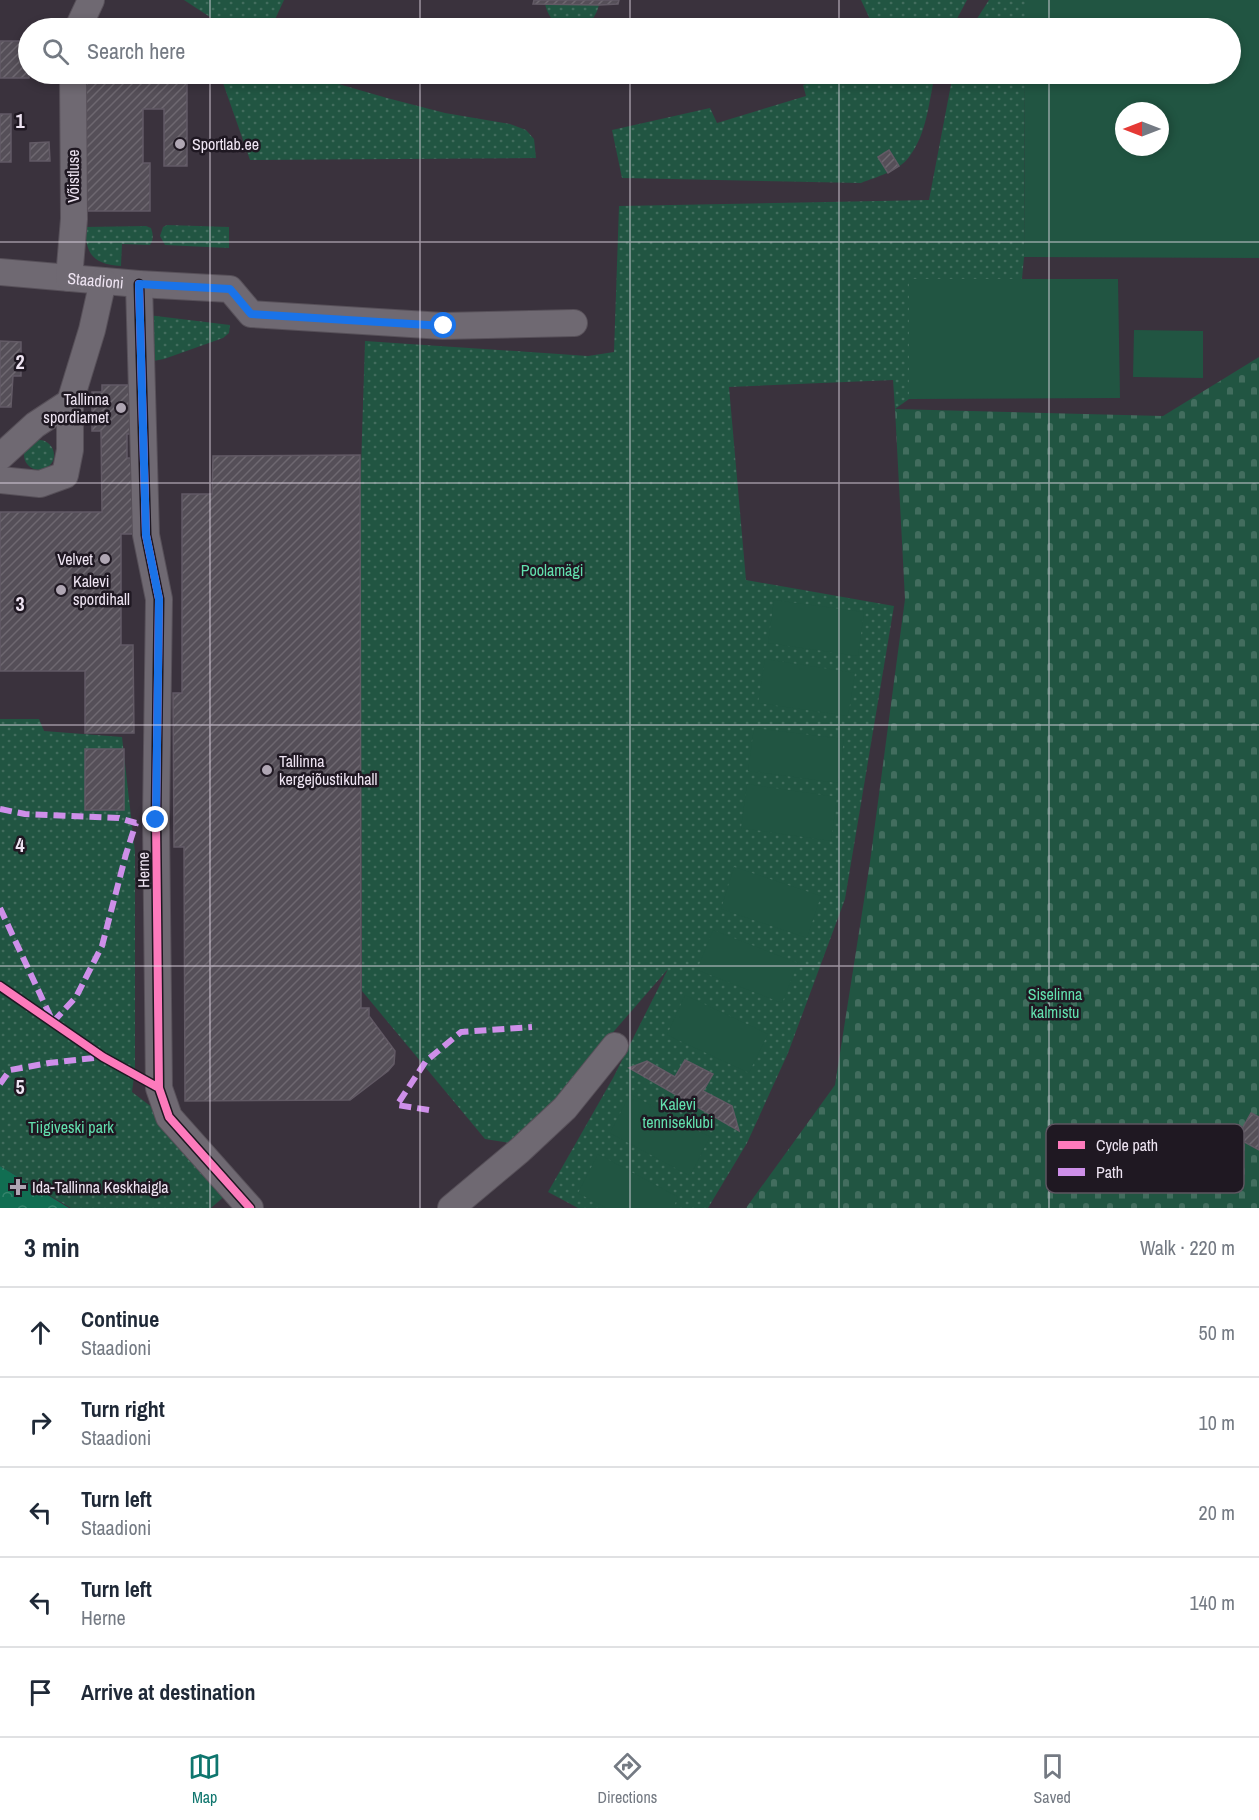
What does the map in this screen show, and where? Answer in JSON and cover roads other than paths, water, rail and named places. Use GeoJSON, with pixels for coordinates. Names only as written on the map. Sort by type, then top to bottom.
{"type":"FeatureCollection","features":[{"type":"Feature","properties":{"kind":"street"},"geometry":{"type":"LineString","coordinates":[[83,18],[91,0]]}},
{"type":"Feature","properties":{"kind":"street","name":"Võistluse"},"geometry":{"type":"LineString","coordinates":[[69,278],[74,219],[73,84]]}},
{"type":"Feature","properties":{"kind":"street","name":"Staadioni"},"geometry":{"type":"LineString","coordinates":[[0,272],[230,289],[251,314],[444,326],[574,323]]}},
{"type":"Feature","properties":{"kind":"street"},"geometry":{"type":"LineString","coordinates":[[0,480],[40,484],[65,476],[70,450],[70,402],[92,330],[103,281]]}},
{"type":"Feature","properties":{"kind":"street","name":"Herne"},"geometry":{"type":"LineString","coordinates":[[139,284],[146,535],[159,599],[156,820],[159,1088],[169,1117],[250,1208]]}},
{"type":"Feature","properties":{"kind":"street"},"geometry":{"type":"LineString","coordinates":[[0,458],[35,425],[70,402]]}},
{"type":"Feature","properties":{"kind":"street"},"geometry":{"type":"LineString","coordinates":[[451,1208],[566,1108],[615,1046]]}},
{"type":"Feature","properties":{"kind":"place","name":"Sportlab.ee"},"geometry":{"type":"Point","coordinates":[180,144]}},
{"type":"Feature","properties":{"kind":"place","name":"Tallinna spordiamet"},"geometry":{"type":"Point","coordinates":[121,408]}},
{"type":"Feature","properties":{"kind":"place","name":"Velvet"},"geometry":{"type":"Point","coordinates":[105,559]}},
{"type":"Feature","properties":{"kind":"place","name":"Kalevi spordihall"},"geometry":{"type":"Point","coordinates":[61,590]}},
{"type":"Feature","properties":{"kind":"place","name":"Tallinna kergejõustikuhall"},"geometry":{"type":"Point","coordinates":[267,770]}},
{"type":"Feature","properties":{"kind":"place","name":"Ida-Tallinna Keskhaigla"},"geometry":{"type":"Point","coordinates":[18,1187]}},
{"type":"Feature","properties":{"kind":"park label","name":"Poolamägi"},"geometry":{"type":"Point","coordinates":[552,570]}},
{"type":"Feature","properties":{"kind":"park label","name":"Siselinna kalmistu"},"geometry":{"type":"Point","coordinates":[1055,1003]}},
{"type":"Feature","properties":{"kind":"park label","name":"Kalevi tenniseklubi"},"geometry":{"type":"Point","coordinates":[678,1113]}},
{"type":"Feature","properties":{"kind":"park label","name":"Tiigiveski park"},"geometry":{"type":"Point","coordinates":[71,1127]}}]}
